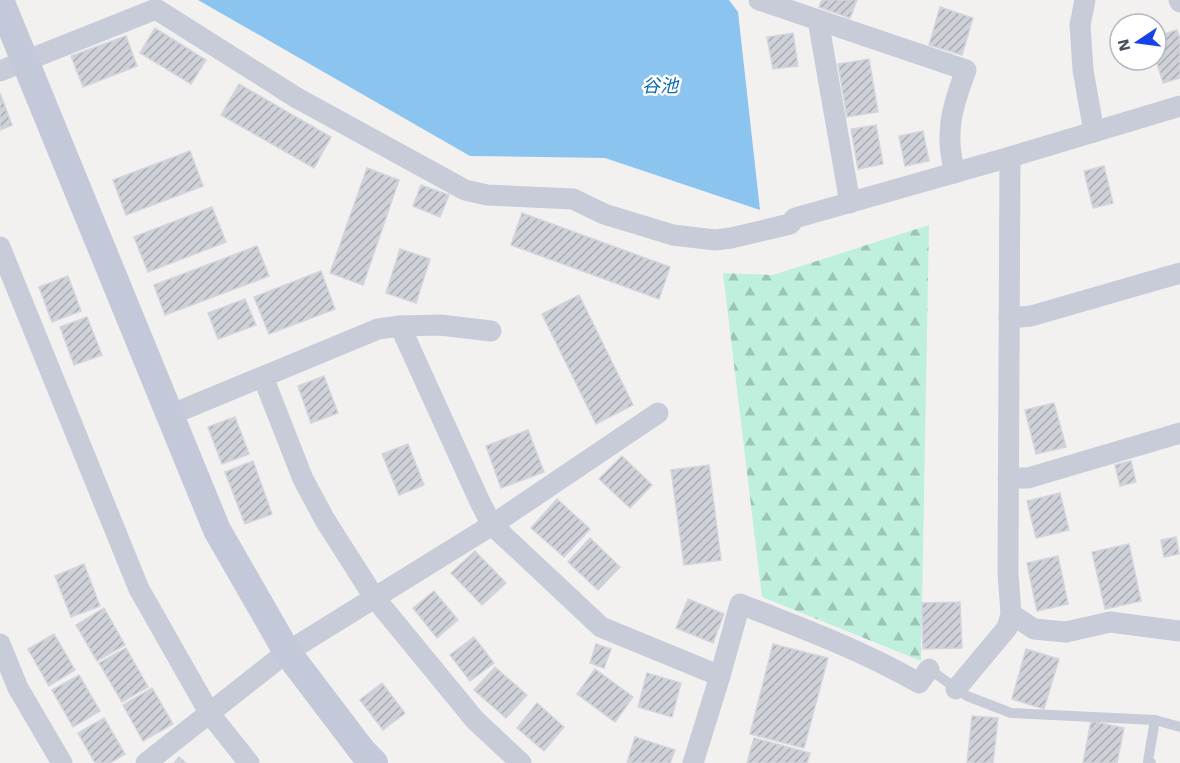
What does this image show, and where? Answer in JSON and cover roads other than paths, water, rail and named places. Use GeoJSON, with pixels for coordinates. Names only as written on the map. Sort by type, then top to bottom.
{"type":"FeatureCollection","features":[{"type":"Feature","properties":{"kind":"street"},"geometry":{"type":"LineString","coordinates":[[0,0],[12,66],[170,416],[217,530],[287,652],[374,763]]}},
{"type":"Feature","properties":{"kind":"street"},"geometry":{"type":"LineString","coordinates":[[759,0],[966,70],[949,128],[949,152],[955,173]]}},
{"type":"Feature","properties":{"kind":"street"},"geometry":{"type":"LineString","coordinates":[[1084,0],[1080,25],[1083,70],[1094,132]]}},
{"type":"Feature","properties":{"kind":"street"},"geometry":{"type":"LineString","coordinates":[[12,66],[149,5],[297,98],[440,178],[465,189],[487,195],[573,200],[604,214],[673,235],[715,240],[790,224],[795,218],[1180,106]]}},
{"type":"Feature","properties":{"kind":"street"},"geometry":{"type":"LineString","coordinates":[[818,20],[850,203]]}},
{"type":"Feature","properties":{"kind":"street"},"geometry":{"type":"LineString","coordinates":[[956,689],[1007,628],[1011,614],[1008,573],[1010,157]]}},
{"type":"Feature","properties":{"kind":"street"},"geometry":{"type":"LineString","coordinates":[[0,247],[139,589],[210,714],[249,763]]}},
{"type":"Feature","properties":{"kind":"street"},"geometry":{"type":"LineString","coordinates":[[1009,318],[1031,316],[1180,273]]}},
{"type":"Feature","properties":{"kind":"street"},"geometry":{"type":"LineString","coordinates":[[170,416],[378,329],[440,325],[491,331]]}},
{"type":"Feature","properties":{"kind":"street"},"geometry":{"type":"LineString","coordinates":[[400,326],[492,525],[601,627],[720,676]]}},
{"type":"Feature","properties":{"kind":"street"},"geometry":{"type":"LineString","coordinates":[[263,377],[303,479],[325,520],[374,597],[475,720],[521,763]]}},
{"type":"Feature","properties":{"kind":"street"},"geometry":{"type":"LineString","coordinates":[[146,763],[287,652],[492,525],[658,413]]}},
{"type":"Feature","properties":{"kind":"street"},"geometry":{"type":"LineString","coordinates":[[1008,478],[1028,478],[1180,433]]}},
{"type":"Feature","properties":{"kind":"street"},"geometry":{"type":"LineString","coordinates":[[693,763],[740,604],[804,629],[902,673],[919,683],[929,669]]}},
{"type":"Feature","properties":{"kind":"street"},"geometry":{"type":"LineString","coordinates":[[1011,614],[1034,629],[1066,632],[1110,622],[1180,631]]}},
{"type":"Feature","properties":{"kind":"street"},"geometry":{"type":"LineString","coordinates":[[0,644],[18,688],[62,763]]}},
{"type":"Feature","properties":{"kind":"lane"},"geometry":{"type":"LineString","coordinates":[[929,669],[967,696],[1011,713],[1155,720],[1180,727]]}},
{"type":"Feature","properties":{"kind":"lane"},"geometry":{"type":"LineString","coordinates":[[1151,763],[1148,761],[1155,720]]}},
{"type":"Feature","properties":{"kind":"water","name":"谷池"},"geometry":{"type":"Polygon","coordinates":[[[198,0],[729,0],[738,12],[760,210],[605,158],[470,156],[198,0]]]}}]}
